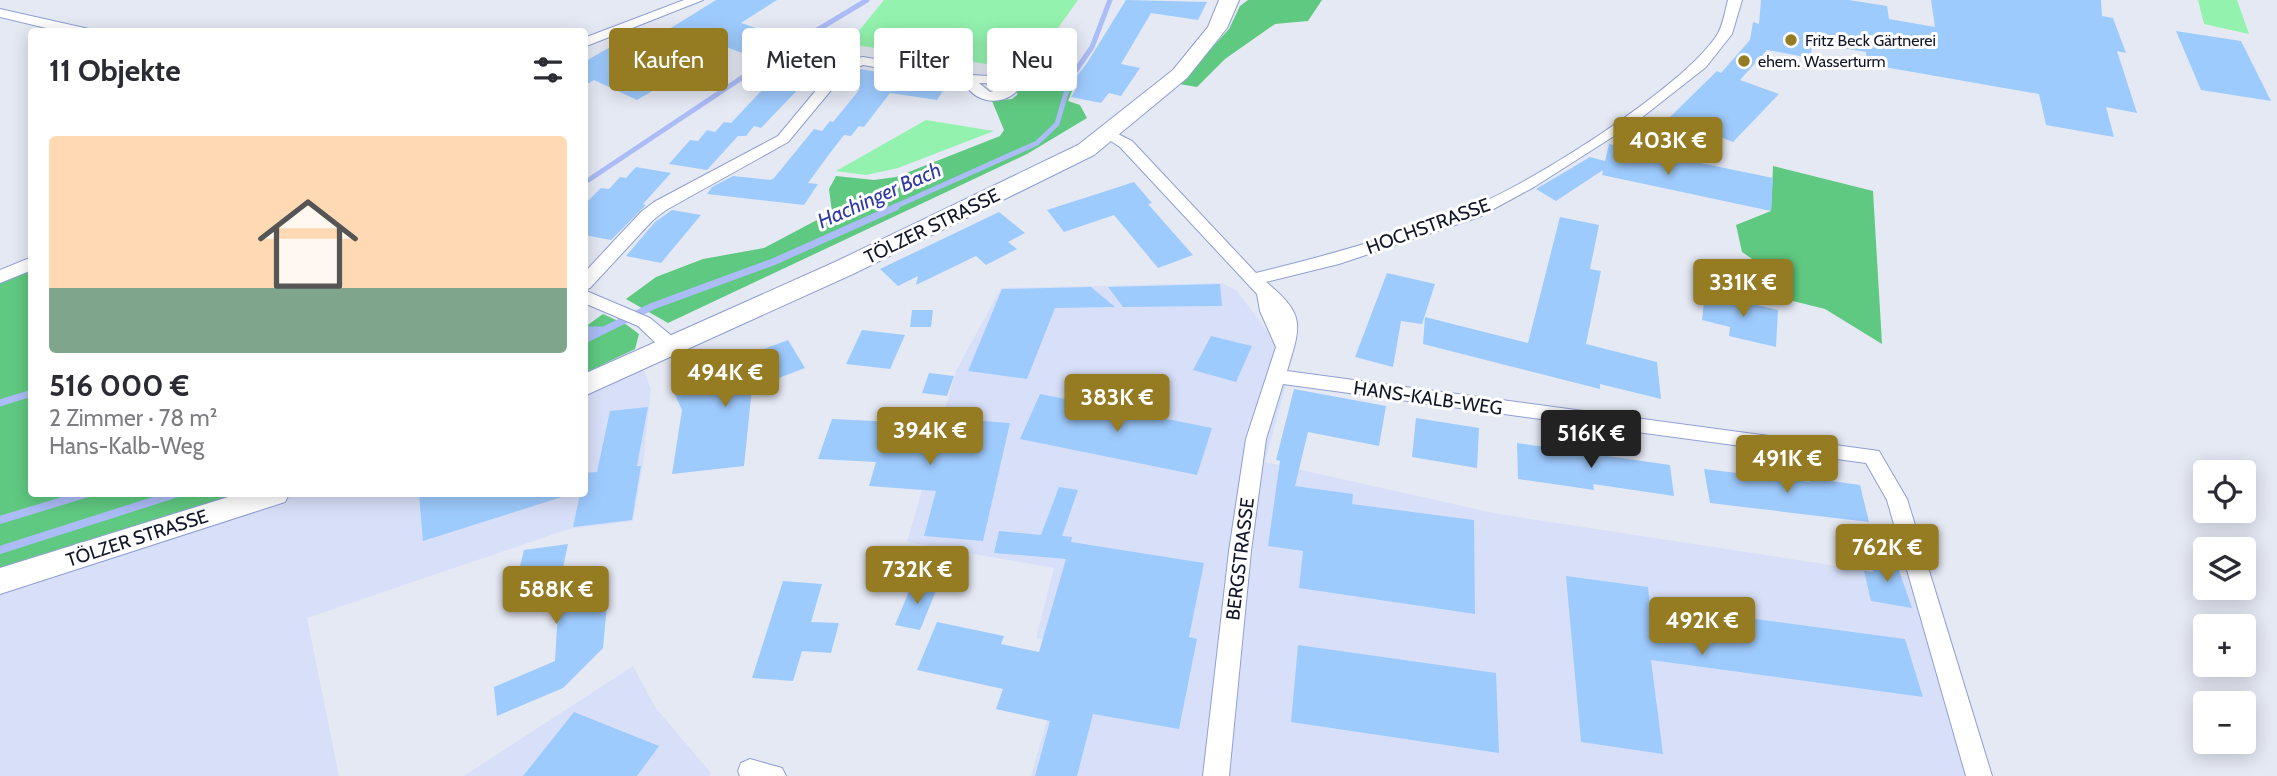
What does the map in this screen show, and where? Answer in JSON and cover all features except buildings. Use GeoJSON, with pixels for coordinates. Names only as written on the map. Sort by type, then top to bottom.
{"type":"FeatureCollection","features":[{"type":"Feature","properties":{"kind":"main road","name":"TÖLZER STRASSE"},"geometry":{"type":"LineString","coordinates":[[588,384],[1055,167],[1108,134],[1180,74],[1217,28],[1229,0]]}},
{"type":"Feature","properties":{"kind":"main road","name":"TÖLZER STRASSE"},"geometry":{"type":"LineString","coordinates":[[0,581],[265,497]]}},
{"type":"Feature","properties":{"kind":"street"},"geometry":{"type":"LineString","coordinates":[[588,41],[696,0]]}},
{"type":"Feature","properties":{"kind":"street","name":"HOCHSTRASSE"},"geometry":{"type":"LineString","coordinates":[[1252,280],[1333,260],[1460,218],[1528,184],[1631,119],[1701,64],[1725,34],[1735,0]]}},
{"type":"Feature","properties":{"kind":"street"},"geometry":{"type":"LineString","coordinates":[[0,13],[66,28]]}},
{"type":"Feature","properties":{"kind":"street"},"geometry":{"type":"LineString","coordinates":[[588,280],[647,216],[660,206],[783,139],[836,74],[850,63],[874,63]]}},
{"type":"Feature","properties":{"kind":"street","name":"BERGSTRASSE"},"geometry":{"type":"LineString","coordinates":[[1108,134],[1126,144],[1266,293],[1271,316],[1284,345],[1256,439],[1247,495],[1216,776]]}},
{"type":"Feature","properties":{"kind":"street"},"geometry":{"type":"LineString","coordinates":[[0,277],[28,265]]}},
{"type":"Feature","properties":{"kind":"street"},"geometry":{"type":"LineString","coordinates":[[588,298],[644,322],[673,347]]}},
{"type":"Feature","properties":{"kind":"street","name":"HANS-KALB-WEG"},"geometry":{"type":"LineString","coordinates":[[1274,376],[1872,456],[1897,499],[1979,776]]}},
{"type":"Feature","properties":{"kind":"shaded area"},"geometry":{"type":"Polygon","coordinates":[[[1222,283],[1237,291],[1268,332],[1289,374],[1265,462],[1498,514],[1934,581],[1993,776],[1031,776],[1068,645],[1036,638],[1054,568],[907,542],[956,371],[1001,288],[1222,283]]]}},
{"type":"Feature","properties":{"kind":"shaded area"},"geometry":{"type":"Polygon","coordinates":[[[635,349],[651,389],[643,465],[633,521],[569,529],[307,618],[339,776],[0,776],[0,569],[228,497],[588,497],[588,372],[635,349]]]}},
{"type":"Feature","properties":{"kind":"shaded area"},"geometry":{"type":"Polygon","coordinates":[[[633,666],[655,707],[711,773],[709,776],[464,776],[633,666]]]}},
{"type":"Feature","properties":{"kind":"green space"},"geometry":{"type":"Polygon","coordinates":[[[884,0],[1078,0],[1058,28],[987,28],[987,64],[973,62],[973,28],[874,28],[874,48],[860,46],[860,29],[884,0]]]}},
{"type":"Feature","properties":{"kind":"green space"},"geometry":{"type":"Polygon","coordinates":[[[1248,0],[1322,0],[1308,21],[1275,24],[1225,59],[1197,87],[1179,84],[1229,29],[1240,6],[1248,0]]]}},
{"type":"Feature","properties":{"kind":"green space"},"geometry":{"type":"Polygon","coordinates":[[[2198,0],[2237,0],[2249,34],[2204,24],[2198,0]]]}},
{"type":"Feature","properties":{"kind":"green space"},"geometry":{"type":"Polygon","coordinates":[[[1018,91],[1072,91],[1068,101],[1080,105],[1087,118],[1027,154],[668,323],[626,299],[656,277],[703,259],[764,248],[832,212],[829,189],[836,176],[874,180],[896,177],[1000,136],[1004,130],[992,101],[1012,99],[1018,91]]]}},
{"type":"Feature","properties":{"kind":"green space"},"geometry":{"type":"Polygon","coordinates":[[[926,120],[994,131],[898,168],[866,175],[836,171],[926,120]]]}},
{"type":"Feature","properties":{"kind":"green space"},"geometry":{"type":"Polygon","coordinates":[[[1773,166],[1873,191],[1882,344],[1825,309],[1785,299],[1780,278],[1742,252],[1736,225],[1771,211],[1773,166]]]}},
{"type":"Feature","properties":{"kind":"green space"},"geometry":{"type":"Polygon","coordinates":[[[28,270],[28,497],[228,497],[0,569],[0,283],[28,270]]]}},
{"type":"Feature","properties":{"kind":"green space"},"geometry":{"type":"Polygon","coordinates":[[[603,314],[627,325],[639,334],[635,349],[588,372],[588,325],[603,314]]]}},
{"type":"Feature","properties":{"kind":"waterway"},"geometry":{"type":"LineString","coordinates":[[821,28],[867,0]]}},
{"type":"Feature","properties":{"kind":"waterway","name":"Hachinger Bach"},"geometry":{"type":"LineString","coordinates":[[892,208],[1037,143],[1057,124],[1070,79],[1092,47],[1110,0]]}},
{"type":"Feature","properties":{"kind":"waterway"},"geometry":{"type":"LineString","coordinates":[[588,180],[742,78]]}},
{"type":"Feature","properties":{"kind":"waterway","name":"Hachinger Bach"},"geometry":{"type":"LineString","coordinates":[[588,338],[653,306],[773,262],[896,207]]}},
{"type":"Feature","properties":{"kind":"waterway"},"geometry":{"type":"LineString","coordinates":[[588,330],[601,330]]}},
{"type":"Feature","properties":{"kind":"waterway"},"geometry":{"type":"LineString","coordinates":[[0,403],[28,394]]}},
{"type":"Feature","properties":{"kind":"waterway"},"geometry":{"type":"LineString","coordinates":[[0,520],[75,497]]}},
{"type":"Feature","properties":{"kind":"waterway","name":"Hachinger Bach"},"geometry":{"type":"LineString","coordinates":[[0,550],[166,497]]}},
{"type":"Feature","properties":{"kind":"place","name":"Fritz Beck Gärtnerei"},"geometry":{"type":"Point","coordinates":[1791,40]}},
{"type":"Feature","properties":{"kind":"place","name":"ehem. Wasserturm"},"geometry":{"type":"Point","coordinates":[1744,61]}}]}
